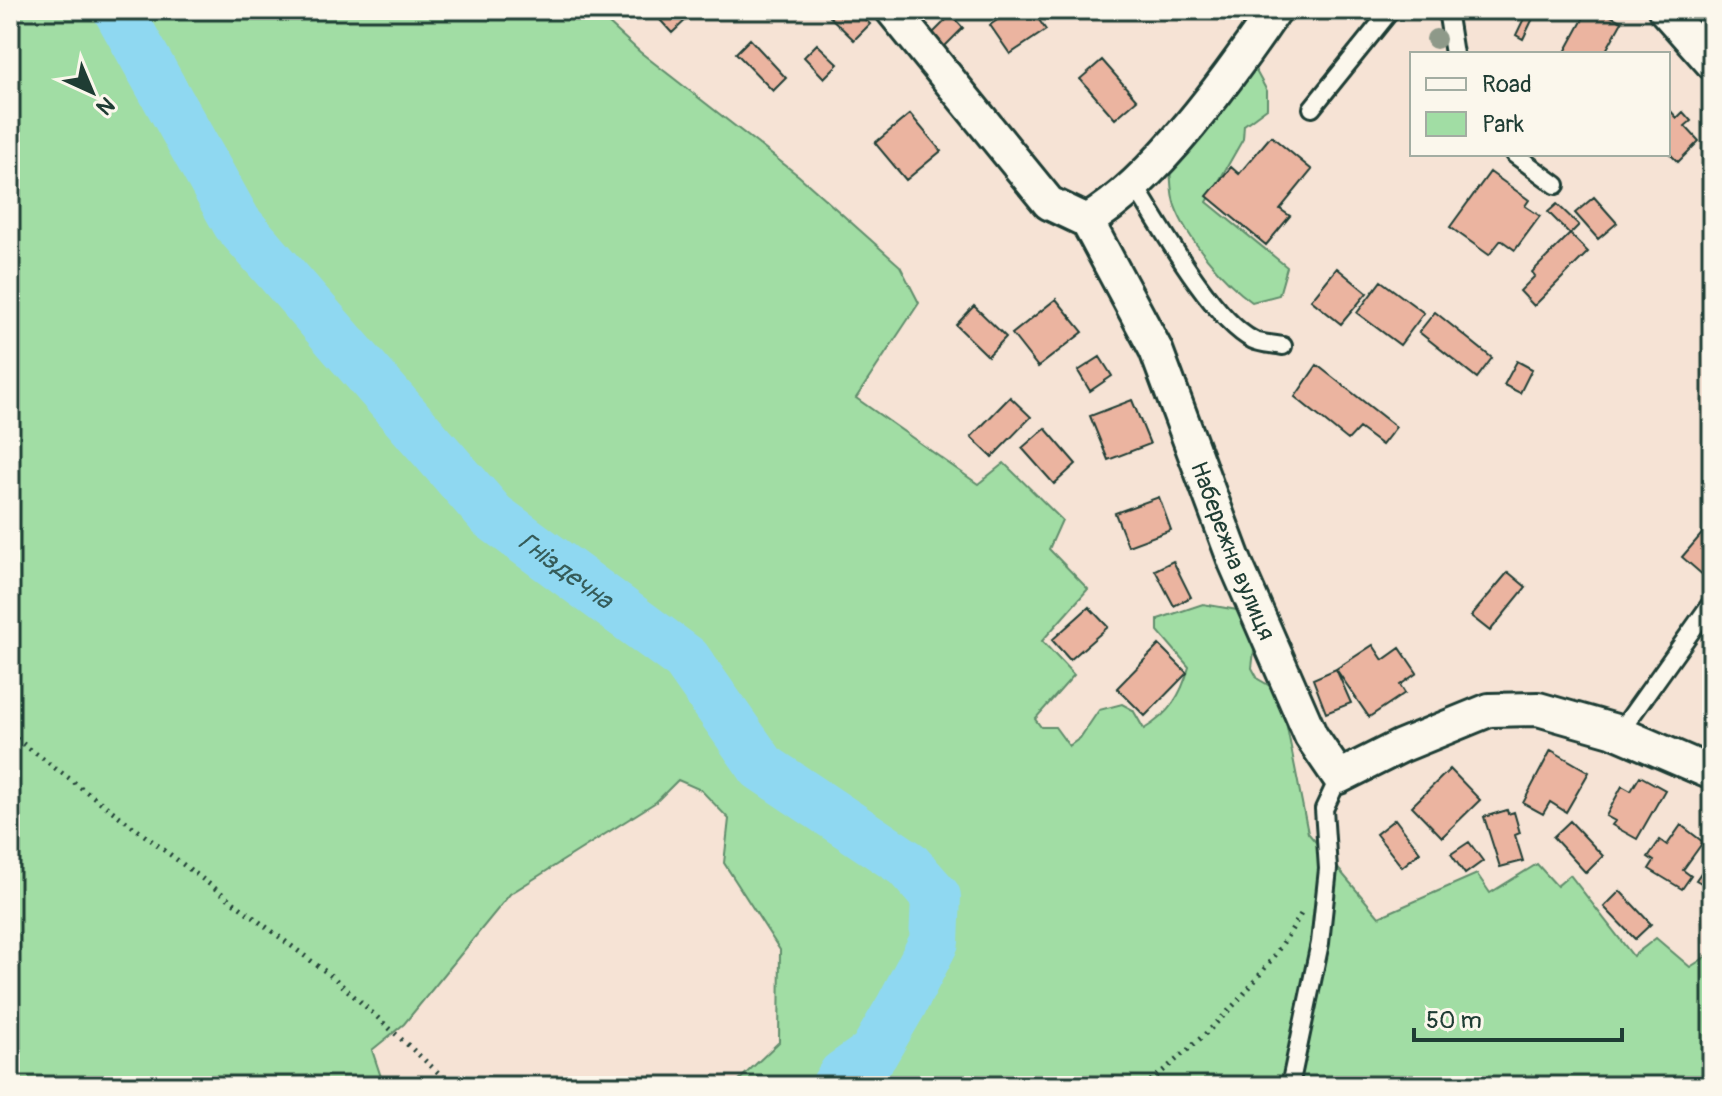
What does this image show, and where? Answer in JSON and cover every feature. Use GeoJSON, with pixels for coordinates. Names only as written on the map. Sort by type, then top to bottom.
{"type":"FeatureCollection","features":[{"type":"Feature","properties":{"kind":"street"},"geometry":{"type":"LineString","coordinates":[[892,10],[1049,203],[1087,221],[1114,206],[1134,184],[1229,77],[1275,10]]}},
{"type":"Feature","properties":{"kind":"street"},"geometry":{"type":"LineString","coordinates":[[1665,10],[1712,63]]}},
{"type":"Feature","properties":{"kind":"street","name":"Набережна вулиця"},"geometry":{"type":"LineString","coordinates":[[1087,221],[1156,350],[1235,562],[1311,736],[1339,777]]}},
{"type":"Feature","properties":{"kind":"street"},"geometry":{"type":"LineString","coordinates":[[1339,777],[1401,746],[1489,710],[1538,709],[1619,733],[1712,773]]}},
{"type":"Feature","properties":{"kind":"lane"},"geometry":{"type":"LineString","coordinates":[[1312,108],[1391,10]]}},
{"type":"Feature","properties":{"kind":"lane"},"geometry":{"type":"LineString","coordinates":[[1447,10],[1454,52]]}},
{"type":"Feature","properties":{"kind":"lane"},"geometry":{"type":"LineString","coordinates":[[1517,156],[1556,185]]}},
{"type":"Feature","properties":{"kind":"lane"},"geometry":{"type":"LineString","coordinates":[[1134,184],[1187,267],[1226,316],[1254,340],[1283,346]]}},
{"type":"Feature","properties":{"kind":"lane"},"geometry":{"type":"LineString","coordinates":[[1619,733],[1712,602]]}},
{"type":"Feature","properties":{"kind":"lane"},"geometry":{"type":"LineString","coordinates":[[1290,1086],[1320,943],[1328,869],[1324,809],[1339,777]]}},
{"type":"Feature","properties":{"kind":"path"},"geometry":{"type":"LineString","coordinates":[[10,734],[334,978],[453,1086]]}},
{"type":"Feature","properties":{"kind":"path"},"geometry":{"type":"LineString","coordinates":[[1144,1086],[1203,1039],[1266,971],[1304,910]]}},
{"type":"Feature","properties":{"kind":"green space"},"geometry":{"type":"Polygon","coordinates":[[[10,10],[594,10],[640,52],[799,176],[900,266],[919,303],[856,398],[978,484],[1004,463],[1062,520],[1049,549],[1088,589],[1042,641],[1074,675],[1035,719],[1041,727],[1055,727],[1069,746],[1080,738],[1099,710],[1122,704],[1133,710],[1144,729],[1173,703],[1189,667],[1158,631],[1158,619],[1203,604],[1237,610],[1255,642],[1252,668],[1258,679],[1277,690],[1282,702],[1308,833],[1379,917],[1477,874],[1490,893],[1537,864],[1557,886],[1570,875],[1633,956],[1656,938],[1690,967],[1712,953],[1712,1086],[733,1086],[779,1042],[780,950],[724,863],[729,819],[701,790],[678,780],[656,802],[510,894],[404,1024],[372,1050],[384,1086],[10,1086],[10,10]]]}},
{"type":"Feature","properties":{"kind":"green space"},"geometry":{"type":"Polygon","coordinates":[[[1256,71],[1267,91],[1267,108],[1244,125],[1243,139],[1207,202],[1287,267],[1279,295],[1252,302],[1218,272],[1188,232],[1174,202],[1170,168],[1240,77],[1256,71]]]}},
{"type":"Feature","properties":{"kind":"building"},"geometry":{"type":"Polygon","coordinates":[[[651,10],[683,10],[689,17],[672,33],[651,10]]]}},
{"type":"Feature","properties":{"kind":"building"},"geometry":{"type":"Polygon","coordinates":[[[823,10],[855,10],[870,24],[854,40],[823,10]]]}},
{"type":"Feature","properties":{"kind":"building"},"geometry":{"type":"Polygon","coordinates":[[[1012,10],[1032,10],[1046,30],[1010,54],[990,25],[1012,10]]]}},
{"type":"Feature","properties":{"kind":"building"},"geometry":{"type":"Polygon","coordinates":[[[1528,10],[1537,10],[1523,39],[1516,35],[1528,10]]]}},
{"type":"Feature","properties":{"kind":"building"},"geometry":{"type":"Polygon","coordinates":[[[1588,10],[1600,10],[1622,22],[1605,52],[1565,52],[1588,10]]]}},
{"type":"Feature","properties":{"kind":"building"},"geometry":{"type":"Polygon","coordinates":[[[951,15],[963,28],[943,48],[931,35],[951,15]]]}},
{"type":"Feature","properties":{"kind":"building"},"geometry":{"type":"Polygon","coordinates":[[[750,39],[786,78],[773,91],[736,53],[750,39]]]}},
{"type":"Feature","properties":{"kind":"building"},"geometry":{"type":"Polygon","coordinates":[[[817,44],[838,64],[824,78],[804,57],[817,44]]]}},
{"type":"Feature","properties":{"kind":"building"},"geometry":{"type":"Polygon","coordinates":[[[1102,60],[1137,100],[1115,119],[1080,79],[1102,60]]]}},
{"type":"Feature","properties":{"kind":"building"},"geometry":{"type":"Polygon","coordinates":[[[1670,110],[1677,118],[1683,112],[1691,121],[1685,126],[1699,141],[1678,162],[1670,154],[1670,110]]]}},
{"type":"Feature","properties":{"kind":"building"},"geometry":{"type":"Polygon","coordinates":[[[910,114],[941,151],[906,180],[875,143],[910,114]]]}},
{"type":"Feature","properties":{"kind":"building"},"geometry":{"type":"Polygon","coordinates":[[[1271,136],[1312,170],[1280,209],[1290,216],[1266,245],[1207,196],[1231,167],[1239,174],[1271,136]]]}},
{"type":"Feature","properties":{"kind":"building"},"geometry":{"type":"Polygon","coordinates":[[[1490,172],[1529,200],[1525,206],[1540,216],[1515,250],[1501,240],[1489,255],[1450,227],[1490,172]]]}},
{"type":"Feature","properties":{"kind":"building"},"geometry":{"type":"Polygon","coordinates":[[[1594,197],[1617,223],[1598,239],[1575,213],[1594,197]]]}},
{"type":"Feature","properties":{"kind":"building"},"geometry":{"type":"Polygon","coordinates":[[[1557,204],[1579,225],[1570,234],[1548,212],[1557,204]]]}},
{"type":"Feature","properties":{"kind":"building"},"geometry":{"type":"Polygon","coordinates":[[[1570,234],[1588,252],[1534,306],[1520,291],[1535,276],[1532,272],[1570,234]]]}},
{"type":"Feature","properties":{"kind":"building"},"geometry":{"type":"Polygon","coordinates":[[[1337,268],[1367,293],[1341,324],[1311,300],[1337,268]]]}},
{"type":"Feature","properties":{"kind":"building"},"geometry":{"type":"Polygon","coordinates":[[[1381,281],[1424,313],[1400,345],[1357,313],[1381,281]]]}},
{"type":"Feature","properties":{"kind":"building"},"geometry":{"type":"Polygon","coordinates":[[[1056,299],[1083,332],[1038,367],[1012,334],[1056,299]]]}},
{"type":"Feature","properties":{"kind":"building"},"geometry":{"type":"Polygon","coordinates":[[[974,306],[1006,337],[988,356],[956,325],[974,306]]]}},
{"type":"Feature","properties":{"kind":"building"},"geometry":{"type":"Polygon","coordinates":[[[1435,312],[1492,358],[1477,378],[1419,332],[1435,312]]]}},
{"type":"Feature","properties":{"kind":"building"},"geometry":{"type":"Polygon","coordinates":[[[1100,357],[1112,376],[1090,391],[1078,371],[1100,357]]]}},
{"type":"Feature","properties":{"kind":"building"},"geometry":{"type":"Polygon","coordinates":[[[1517,361],[1532,369],[1520,393],[1504,385],[1517,361]]]}},
{"type":"Feature","properties":{"kind":"building"},"geometry":{"type":"Polygon","coordinates":[[[1317,365],[1396,427],[1382,445],[1359,428],[1348,440],[1295,397],[1317,365]]]}},
{"type":"Feature","properties":{"kind":"building"},"geometry":{"type":"Polygon","coordinates":[[[1010,397],[1031,417],[992,457],[971,437],[1010,397]]]}},
{"type":"Feature","properties":{"kind":"building"},"geometry":{"type":"Polygon","coordinates":[[[1132,400],[1150,444],[1108,460],[1090,416],[1132,400]]]}},
{"type":"Feature","properties":{"kind":"building"},"geometry":{"type":"Polygon","coordinates":[[[1045,428],[1076,464],[1054,484],[1022,448],[1045,428]]]}},
{"type":"Feature","properties":{"kind":"building"},"geometry":{"type":"Polygon","coordinates":[[[1159,497],[1171,530],[1128,546],[1115,513],[1159,497]]]}},
{"type":"Feature","properties":{"kind":"building"},"geometry":{"type":"Polygon","coordinates":[[[1712,522],[1712,583],[1682,557],[1712,522]]]}},
{"type":"Feature","properties":{"kind":"building"},"geometry":{"type":"Polygon","coordinates":[[[1173,561],[1191,597],[1174,606],[1155,570],[1173,561]]]}},
{"type":"Feature","properties":{"kind":"building"},"geometry":{"type":"Polygon","coordinates":[[[1508,572],[1526,587],[1490,631],[1471,616],[1508,572]]]}},
{"type":"Feature","properties":{"kind":"building"},"geometry":{"type":"Polygon","coordinates":[[[1089,607],[1108,627],[1070,660],[1052,640],[1089,607]]]}},
{"type":"Feature","properties":{"kind":"building"},"geometry":{"type":"Polygon","coordinates":[[[1159,645],[1187,673],[1145,716],[1117,688],[1159,645]]]}},
{"type":"Feature","properties":{"kind":"building"},"geometry":{"type":"Polygon","coordinates":[[[1373,645],[1383,660],[1400,648],[1417,673],[1400,685],[1405,693],[1369,717],[1336,669],[1373,645]]]}},
{"type":"Feature","properties":{"kind":"building"},"geometry":{"type":"Polygon","coordinates":[[[1336,669],[1351,703],[1326,713],[1313,679],[1336,669]]]}},
{"type":"Feature","properties":{"kind":"building"},"geometry":{"type":"Polygon","coordinates":[[[1551,750],[1589,772],[1566,812],[1550,802],[1543,814],[1523,803],[1551,750]]]}},
{"type":"Feature","properties":{"kind":"building"},"geometry":{"type":"Polygon","coordinates":[[[1450,769],[1480,800],[1442,837],[1412,806],[1450,769]]]}},
{"type":"Feature","properties":{"kind":"building"},"geometry":{"type":"Polygon","coordinates":[[[1640,776],[1665,790],[1637,839],[1612,825],[1615,821],[1606,816],[1622,786],[1631,791],[1640,776]]]}},
{"type":"Feature","properties":{"kind":"building"},"geometry":{"type":"Polygon","coordinates":[[[1507,810],[1508,814],[1514,812],[1520,833],[1515,835],[1523,861],[1500,867],[1484,817],[1507,810]]]}},
{"type":"Feature","properties":{"kind":"building"},"geometry":{"type":"Polygon","coordinates":[[[1395,819],[1420,852],[1402,867],[1376,834],[1395,819]]]}},
{"type":"Feature","properties":{"kind":"building"},"geometry":{"type":"Polygon","coordinates":[[[1570,821],[1603,856],[1586,873],[1553,837],[1570,821]]]}},
{"type":"Feature","properties":{"kind":"building"},"geometry":{"type":"Polygon","coordinates":[[[1681,825],[1703,842],[1683,870],[1691,876],[1682,889],[1649,869],[1654,861],[1648,857],[1660,840],[1667,845],[1681,825]]]}},
{"type":"Feature","properties":{"kind":"building"},"geometry":{"type":"Polygon","coordinates":[[[1469,842],[1483,861],[1465,874],[1451,854],[1469,842]]]}},
{"type":"Feature","properties":{"kind":"building"},"geometry":{"type":"Polygon","coordinates":[[[1712,857],[1712,889],[1696,880],[1712,857]]]}},
{"type":"Feature","properties":{"kind":"building"},"geometry":{"type":"Polygon","coordinates":[[[1620,891],[1651,924],[1635,939],[1604,907],[1620,891]]]}},
{"type":"Feature","properties":{"kind":"waterway","name":"Гніздечна"},"geometry":{"type":"LineString","coordinates":[[118,10],[237,223],[492,516],[686,659],[762,767],[907,864],[936,897],[934,942],[901,1006],[873,1054],[843,1075],[836,1086]]}}]}
